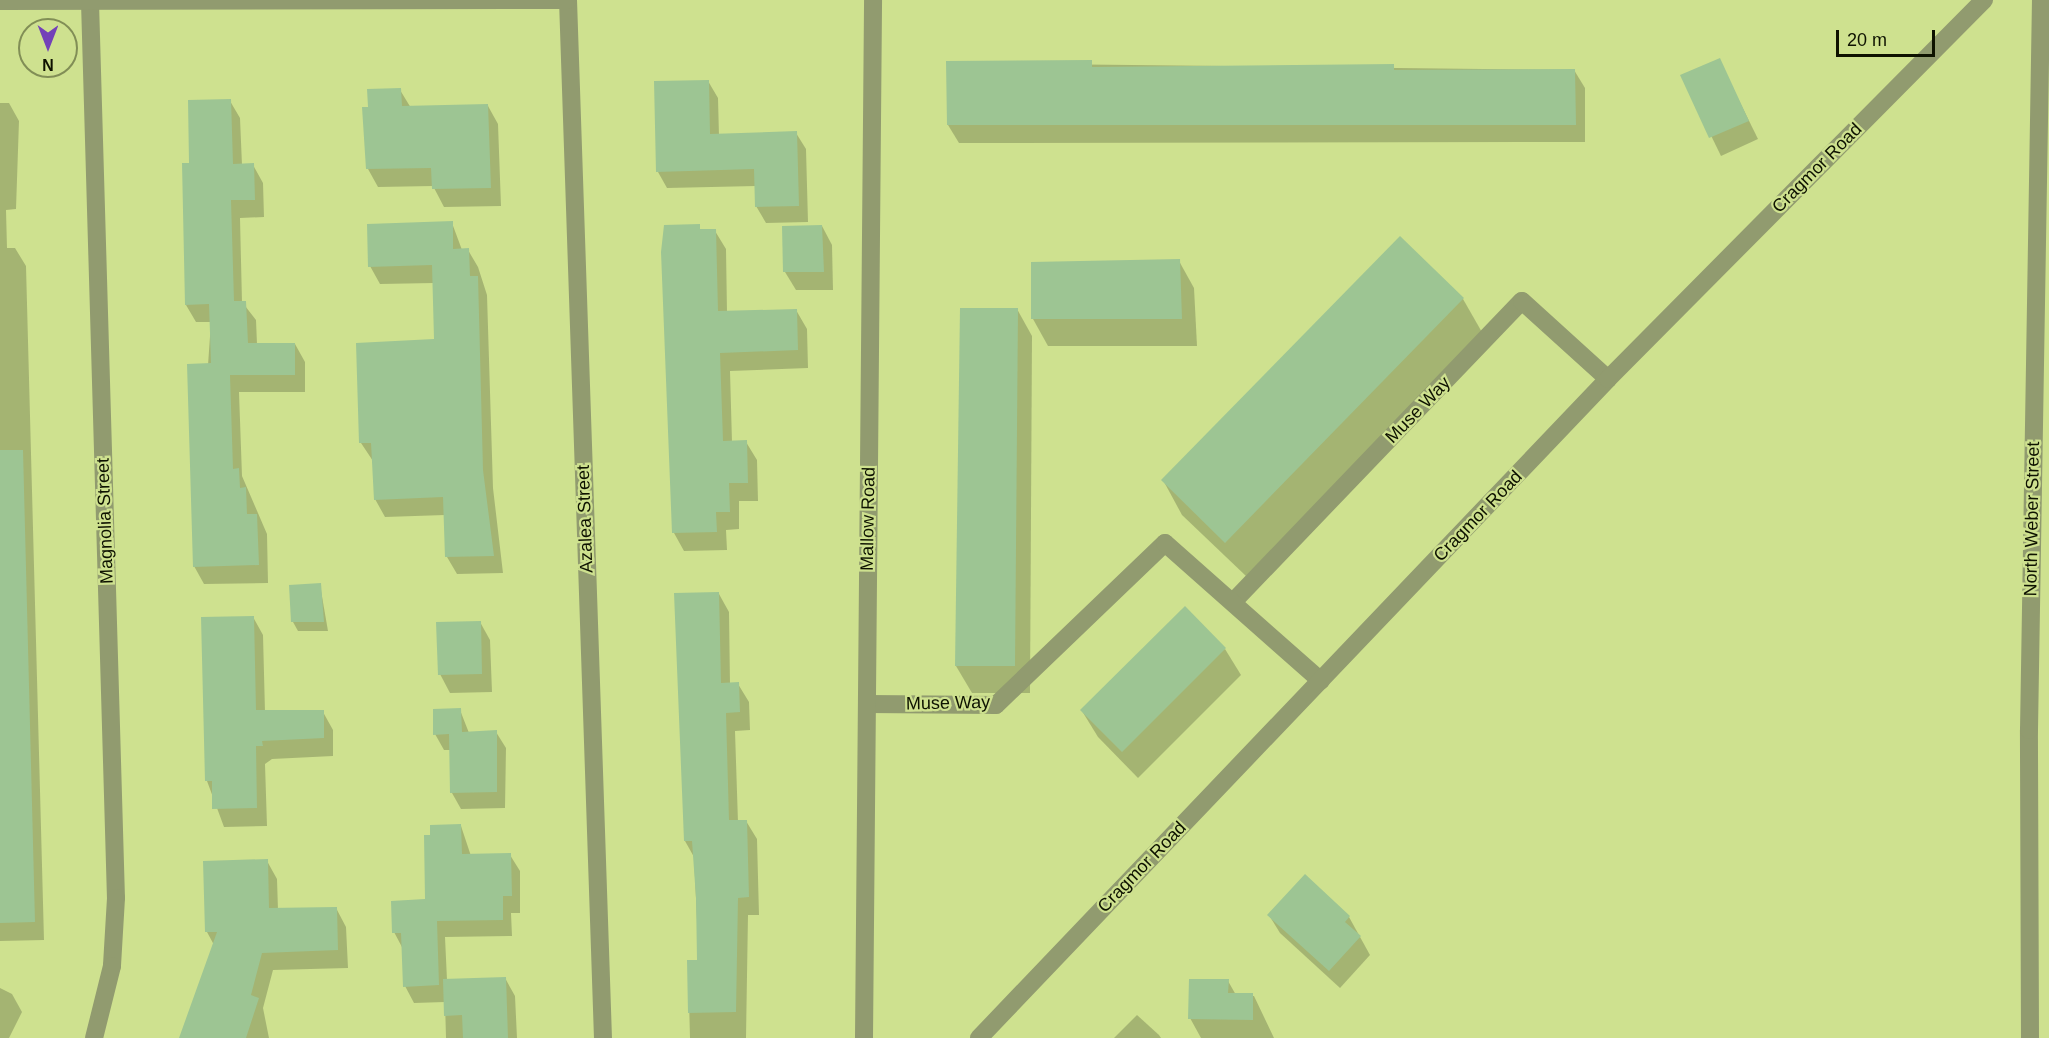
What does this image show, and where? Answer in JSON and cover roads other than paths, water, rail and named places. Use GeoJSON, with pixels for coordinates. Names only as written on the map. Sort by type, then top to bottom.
{"type":"FeatureCollection","features":[{"type":"Feature","properties":{"kind":"street"},"geometry":{"type":"LineString","coordinates":[[0,1],[568,0]]}},
{"type":"Feature","properties":{"kind":"street","name":"Azalea Street"},"geometry":{"type":"LineString","coordinates":[[568,0],[603,1038]]}},
{"type":"Feature","properties":{"kind":"street","name":"Mallow Road"},"geometry":{"type":"LineString","coordinates":[[864,1038],[873,0]]}},
{"type":"Feature","properties":{"kind":"street","name":"Cragmor Road"},"geometry":{"type":"LineString","coordinates":[[979,1038],[1608,379],[1984,0]]}},
{"type":"Feature","properties":{"kind":"street","name":"North Weber Street"},"geometry":{"type":"LineString","coordinates":[[2030,1038],[2029,730],[2041,0]]}},
{"type":"Feature","properties":{"kind":"street","name":"Magnolia Street"},"geometry":{"type":"LineString","coordinates":[[90,2],[116,898],[112,966],[94,1038]]}},
{"type":"Feature","properties":{"kind":"street","name":"Muse Way"},"geometry":{"type":"LineString","coordinates":[[1233,602],[1522,301],[1608,379]]}},
{"type":"Feature","properties":{"kind":"street","name":"Muse Way"},"geometry":{"type":"LineString","coordinates":[[867,704],[996,705],[1165,543],[1321,681]]}}]}
